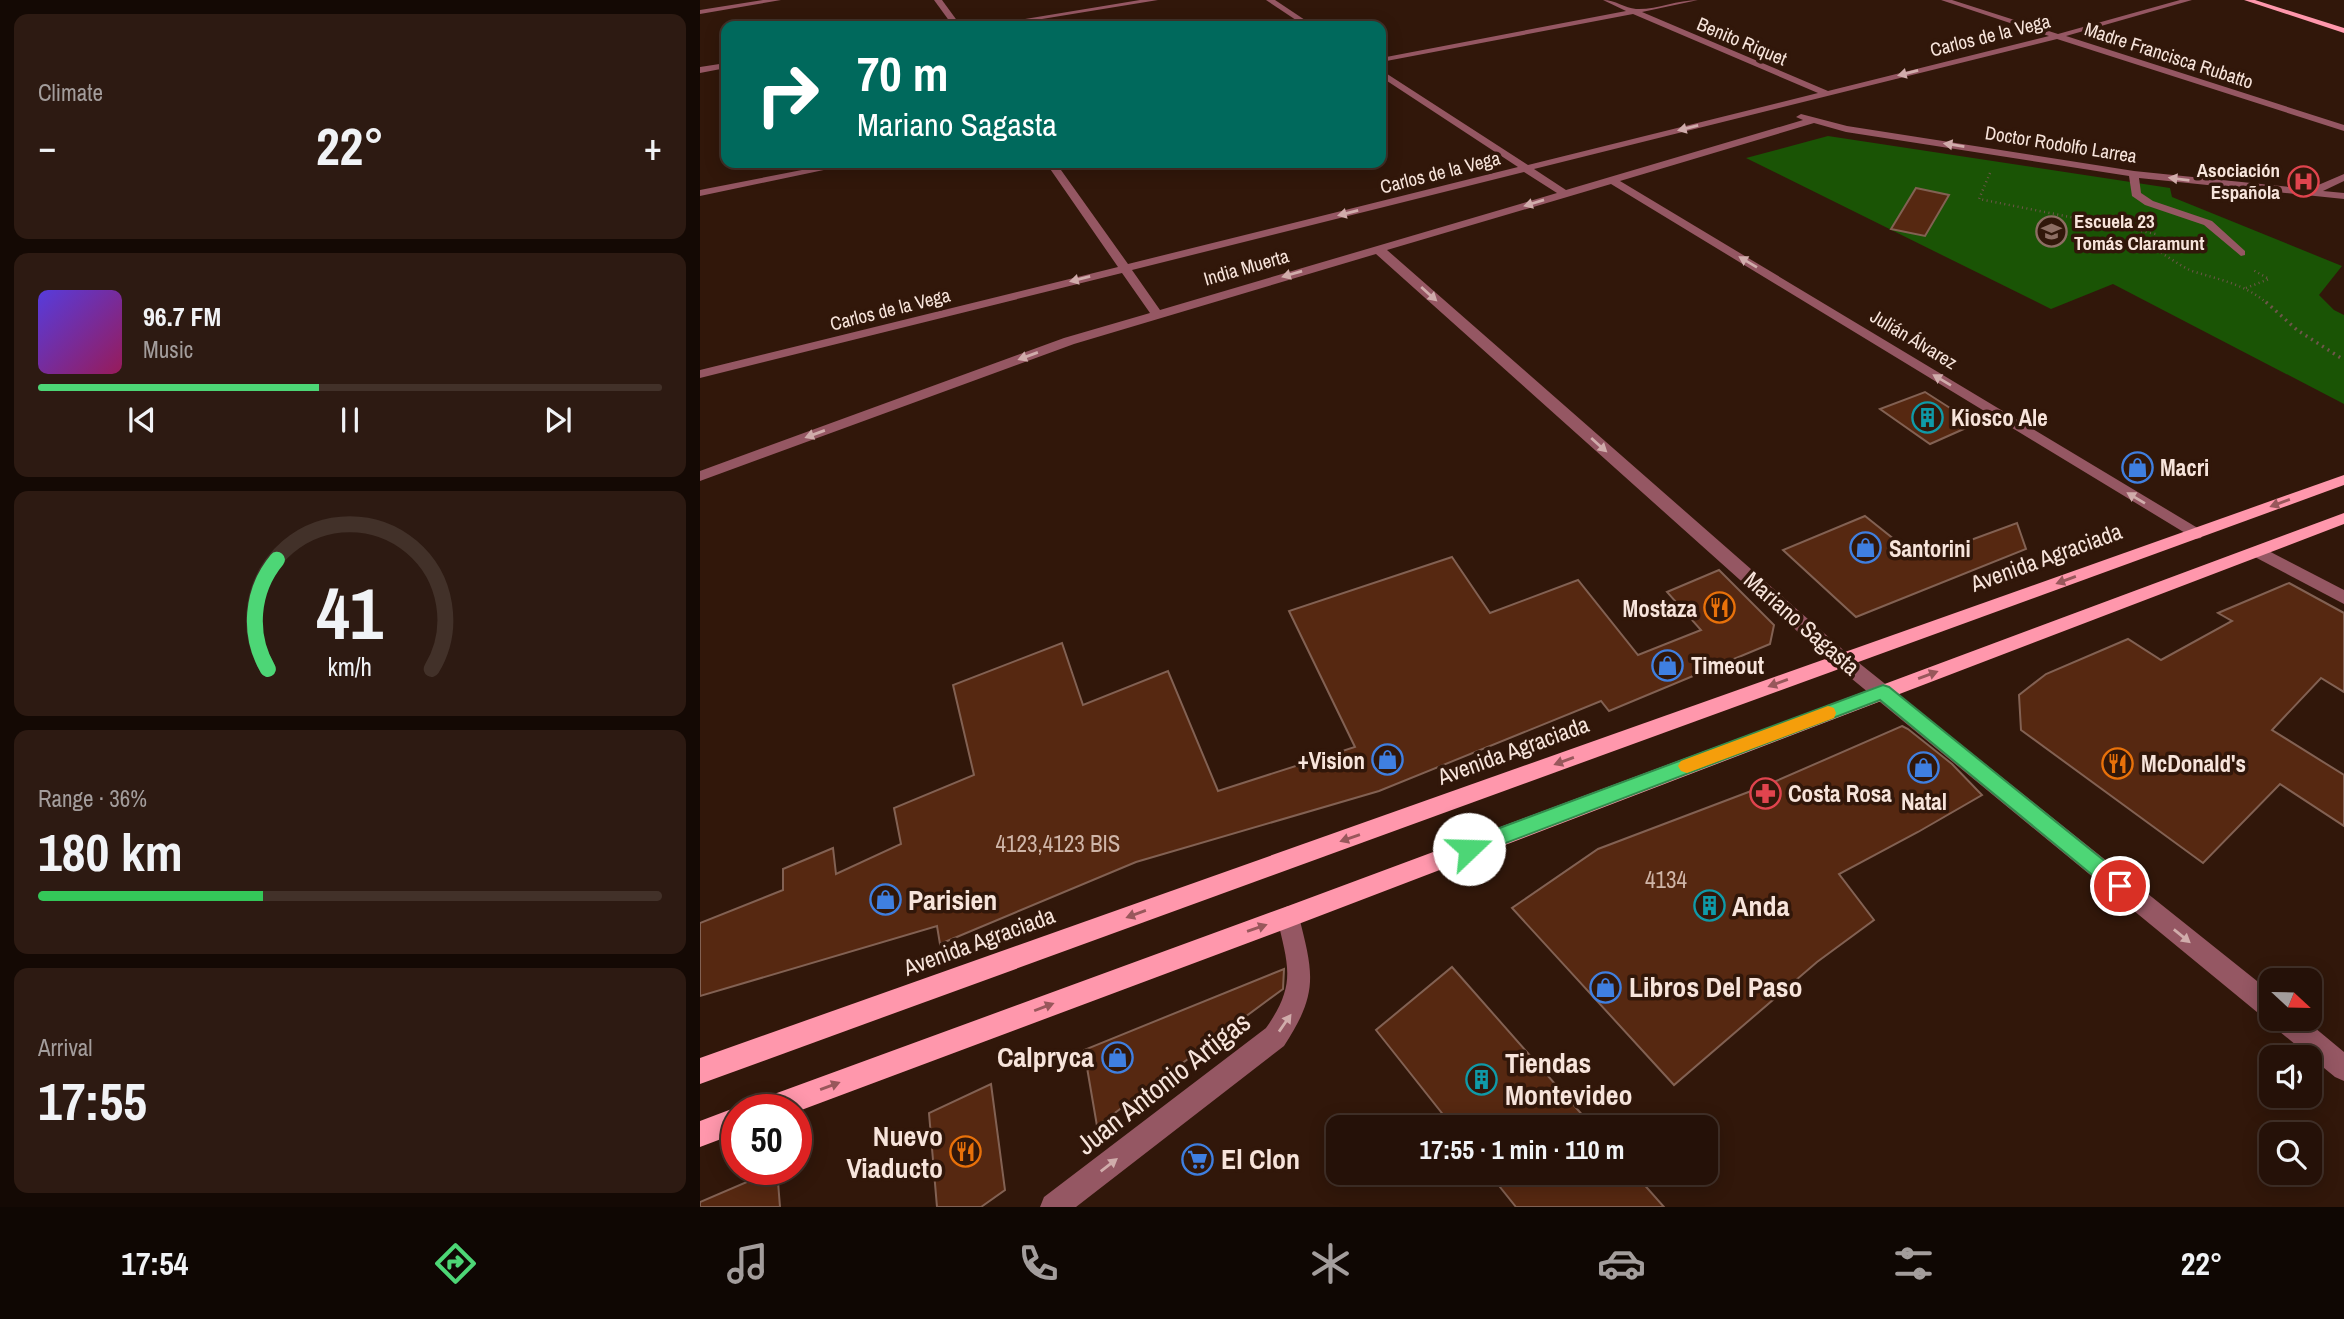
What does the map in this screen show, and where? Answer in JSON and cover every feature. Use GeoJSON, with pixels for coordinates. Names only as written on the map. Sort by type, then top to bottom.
{"type":"FeatureCollection","features":[{"type":"Feature","properties":{"kind":"main road"},"geometry":{"type":"LineString","coordinates":[[2248,0],[2344,31]]}},
{"type":"Feature","properties":{"kind":"main road","name":"Avenida Agraciada"},"geometry":{"type":"LineString","coordinates":[[700,1071],[2344,480]]}},
{"type":"Feature","properties":{"kind":"main road"},"geometry":{"type":"LineString","coordinates":[[809,1094],[1288,917],[2344,518]]}},
{"type":"Feature","properties":{"kind":"main road"},"geometry":{"type":"LineString","coordinates":[[700,1134],[721,1126]]}},
{"type":"Feature","properties":{"kind":"street"},"geometry":{"type":"LineString","coordinates":[[700,12],[776,0]]}},
{"type":"Feature","properties":{"kind":"street"},"geometry":{"type":"LineString","coordinates":[[938,0],[953,21]]}},
{"type":"Feature","properties":{"kind":"street"},"geometry":{"type":"LineString","coordinates":[[1019,21],[1154,0]]}},
{"type":"Feature","properties":{"kind":"street"},"geometry":{"type":"LineString","coordinates":[[1270,0],[1302,21]]}},
{"type":"Feature","properties":{"kind":"street","name":"Benito Riquet"},"geometry":{"type":"LineString","coordinates":[[1607,0],[1826,93]]}},
{"type":"Feature","properties":{"kind":"street"},"geometry":{"type":"LineString","coordinates":[[1386,59],[1695,0]]}},
{"type":"Feature","properties":{"kind":"street","name":"Madre Francisca Rubatto"},"geometry":{"type":"LineString","coordinates":[[1945,0],[2344,128]]}},
{"type":"Feature","properties":{"kind":"street","name":"Carlos de la Vega"},"geometry":{"type":"LineString","coordinates":[[700,374],[2058,36],[2188,0]]}},
{"type":"Feature","properties":{"kind":"street"},"geometry":{"type":"LineString","coordinates":[[700,70],[721,67]]}},
{"type":"Feature","properties":{"kind":"street"},"geometry":{"type":"LineString","coordinates":[[1386,76],[1564,194]]}},
{"type":"Feature","properties":{"kind":"street","name":"Doctor Rodolfo Larrea"},"geometry":{"type":"LineString","coordinates":[[1778,106],[1811,121],[2134,174],[2344,196]]}},
{"type":"Feature","properties":{"kind":"street","name":"India Muerta"},"geometry":{"type":"LineString","coordinates":[[700,476],[1056,345],[1156,313],[1811,121]]}},
{"type":"Feature","properties":{"kind":"street"},"geometry":{"type":"LineString","coordinates":[[700,193],[827,168]]}},
{"type":"Feature","properties":{"kind":"street"},"geometry":{"type":"LineString","coordinates":[[1055,168],[1156,313]]}},
{"type":"Feature","properties":{"kind":"street"},"geometry":{"type":"LineString","coordinates":[[2134,174],[2136,194],[2148,203],[2208,223],[2241,253]]}},
{"type":"Feature","properties":{"kind":"street"},"geometry":{"type":"LineString","coordinates":[[2308,194],[2344,177]]}},
{"type":"Feature","properties":{"kind":"street","name":"Julián Álvarez"},"geometry":{"type":"LineString","coordinates":[[1612,180],[2195,534]]}},
{"type":"Feature","properties":{"kind":"street","name":"Mariano Sagasta"},"geometry":{"type":"LineString","coordinates":[[1378,249],[1842,660],[2259,998]]}},
{"type":"Feature","properties":{"kind":"street"},"geometry":{"type":"LineString","coordinates":[[2259,552],[2344,598]]}},
{"type":"Feature","properties":{"kind":"street","name":"Juan Antonio Artigas"},"geometry":{"type":"LineString","coordinates":[[1054,1207],[1275,1037],[1292,1015],[1301,991],[1300,971],[1288,917]]}},
{"type":"Feature","properties":{"kind":"street"},"geometry":{"type":"LineString","coordinates":[[2299,1031],[2344,1068]]}},
{"type":"Feature","properties":{"kind":"path"},"geometry":{"type":"LineString","coordinates":[[1998,152],[1979,199],[2155,233],[2158,251],[2190,270],[2228,280],[2245,288],[2262,299],[2297,330],[2344,360]]}},
{"type":"Feature","properties":{"kind":"green space"},"geometry":{"type":"Polygon","coordinates":[[[1828,136],[2170,188],[2172,197],[2342,266],[2319,295],[2334,310],[2344,315],[2344,404],[2113,284],[2051,309],[1746,158],[1828,136]]]}},
{"type":"Feature","properties":{"kind":"building"},"geometry":{"type":"Polygon","coordinates":[[[1916,188],[1949,195],[1925,236],[1891,229],[1916,188]]]}},
{"type":"Feature","properties":{"kind":"building","name":"Kiosco Ale"},"geometry":{"type":"Polygon","coordinates":[[[1925,392],[1975,424],[1930,444],[1880,409],[1925,392]]]}},
{"type":"Feature","properties":{"kind":"building"},"geometry":{"type":"Polygon","coordinates":[[[1865,516],[1919,559],[2017,523],[2026,549],[1856,617],[1783,550],[1865,516]]]}},
{"type":"Feature","properties":{"kind":"building"},"geometry":{"type":"Polygon","coordinates":[[[1452,557],[1490,613],[1578,580],[1638,655],[1701,630],[1667,592],[1719,570],[1774,625],[1770,644],[1609,711],[1601,701],[1379,791],[1136,862],[940,944],[937,926],[700,996],[700,923],[783,890],[783,869],[833,848],[836,874],[901,844],[894,808],[974,775],[953,685],[1062,643],[1083,705],[1168,671],[1218,791],[1355,747],[1289,611],[1452,557]]]}},
{"type":"Feature","properties":{"kind":"building"},"geometry":{"type":"Polygon","coordinates":[[[2289,583],[2344,613],[2344,692],[2321,678],[2272,730],[2344,775],[2344,826],[2280,784],[2203,863],[2021,730],[2019,695],[2046,674],[2128,639],[2161,660],[2232,621],[2218,613],[2289,583]]]}},
{"type":"Feature","properties":{"kind":"building"},"geometry":{"type":"Polygon","coordinates":[[[1902,726],[1952,764],[1982,795],[1839,874],[1874,920],[1817,962],[1674,1085],[1512,908],[1598,849],[1767,785],[1902,726]]]}},
{"type":"Feature","properties":{"kind":"building","name":"Tiendas Montevideo"},"geometry":{"type":"Polygon","coordinates":[[[1452,967],[1582,1115],[1443,1115],[1376,1030],[1452,967]]]}},
{"type":"Feature","properties":{"kind":"building"},"geometry":{"type":"Polygon","coordinates":[[[1284,969],[1283,989],[1097,1126],[1084,1050],[1284,969]]]}},
{"type":"Feature","properties":{"kind":"building","name":"Nuevo Viaducto"},"geometry":{"type":"Polygon","coordinates":[[[991,1084],[1005,1190],[981,1207],[937,1207],[929,1113],[991,1084]]]}},
{"type":"Feature","properties":{"kind":"building"},"geometry":{"type":"Polygon","coordinates":[[[740,1185],[778,1185],[780,1207],[700,1207],[700,1202],[740,1185]]]}},
{"type":"Feature","properties":{"kind":"building","name":"Tiendas Montevideo"},"geometry":{"type":"Polygon","coordinates":[[[1498,1185],[1645,1185],[1664,1207],[1516,1207],[1498,1185]]]}},
{"type":"Feature","properties":{"kind":"slow traffic"},"geometry":{"type":"LineString","coordinates":[[1687,766],[1828,713]]}},
{"type":"Feature","properties":{"kind":"place","name":"Asociación Española"},"geometry":{"type":"Point","coordinates":[2303,181]}},
{"type":"Feature","properties":{"kind":"place","name":"Escuela 23 Tomás Claramunt"},"geometry":{"type":"Point","coordinates":[2051,232]}},
{"type":"Feature","properties":{"kind":"place","name":"Kiosco Ale"},"geometry":{"type":"Point","coordinates":[1928,417]}},
{"type":"Feature","properties":{"kind":"place","name":"Macri"},"geometry":{"type":"Point","coordinates":[2137,467]}},
{"type":"Feature","properties":{"kind":"place","name":"Santorini"},"geometry":{"type":"Point","coordinates":[1866,548]}},
{"type":"Feature","properties":{"kind":"place","name":"Mostaza"},"geometry":{"type":"Point","coordinates":[1720,608]}},
{"type":"Feature","properties":{"kind":"place","name":"Timeout"},"geometry":{"type":"Point","coordinates":[1668,665]}},
{"type":"Feature","properties":{"kind":"place","name":"+Vision"},"geometry":{"type":"Point","coordinates":[1388,760]}},
{"type":"Feature","properties":{"kind":"place","name":"McDonald's"},"geometry":{"type":"Point","coordinates":[2118,763]}},
{"type":"Feature","properties":{"kind":"place","name":"Natal"},"geometry":{"type":"Point","coordinates":[1924,767]}},
{"type":"Feature","properties":{"kind":"place","name":"Costa Rosa"},"geometry":{"type":"Point","coordinates":[1765,793]}},
{"type":"Feature","properties":{"kind":"place","name":"Parisien"},"geometry":{"type":"Point","coordinates":[885,900]}},
{"type":"Feature","properties":{"kind":"place","name":"Anda"},"geometry":{"type":"Point","coordinates":[1709,906]}},
{"type":"Feature","properties":{"kind":"place","name":"Libros Del Paso"},"geometry":{"type":"Point","coordinates":[1606,987]}},
{"type":"Feature","properties":{"kind":"place","name":"Calpryca"},"geometry":{"type":"Point","coordinates":[1117,1057]}},
{"type":"Feature","properties":{"kind":"place","name":"Tiendas Montevideo"},"geometry":{"type":"Point","coordinates":[1482,1079]}},
{"type":"Feature","properties":{"kind":"place","name":"Nuevo Viaducto"},"geometry":{"type":"Point","coordinates":[966,1152]}},
{"type":"Feature","properties":{"kind":"place","name":"El Clon"},"geometry":{"type":"Point","coordinates":[1198,1159]}},
{"type":"Feature","properties":{"kind":"route"},"geometry":{"type":"LineString","coordinates":[[1469,849],[1883,692],[2120,886]]}}]}
